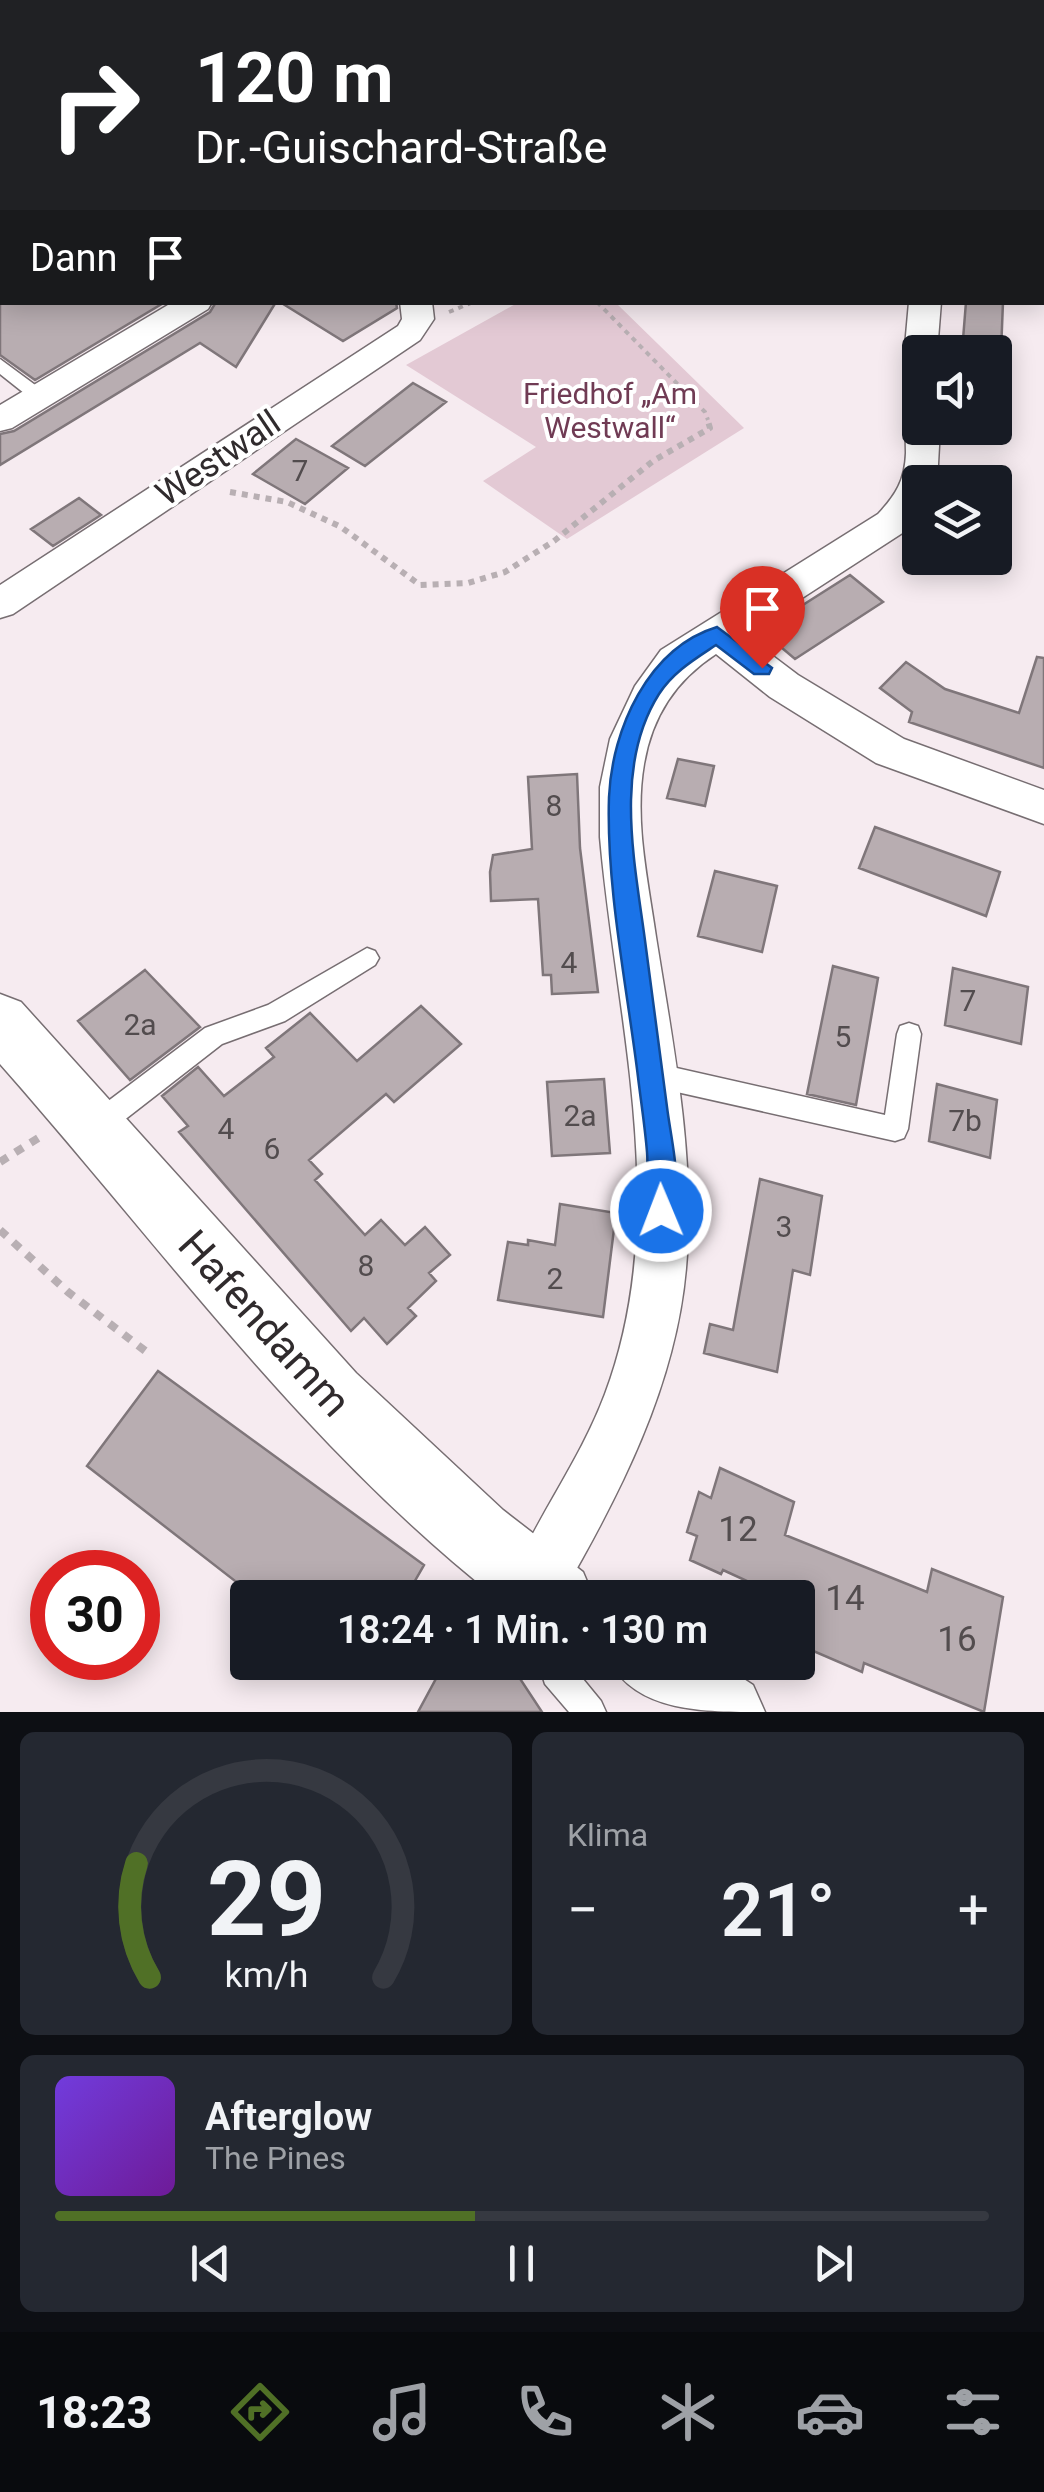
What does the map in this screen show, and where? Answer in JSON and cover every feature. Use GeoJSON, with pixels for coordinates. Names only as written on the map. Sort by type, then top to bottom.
{"type":"FeatureCollection","features":[{"type":"Feature","properties":{"kind":"street"},"geometry":{"type":"LineString","coordinates":[[0,420],[192,305]]}},
{"type":"Feature","properties":{"kind":"street","name":"Westwall"},"geometry":{"type":"LineString","coordinates":[[0,604],[409,333],[418,319],[416,305]]}},
{"type":"Feature","properties":{"kind":"street"},"geometry":{"type":"LineString","coordinates":[[922,335],[925,305]]}},
{"type":"Feature","properties":{"kind":"street"},"geometry":{"type":"LineString","coordinates":[[550,1580],[618,1430],[647,1342],[661,1269],[660,1154],[623,856],[620,794],[629,741],[650,691],[676,661],[891,523],[917,496],[924,445]]}},
{"type":"Feature","properties":{"kind":"street"},"geometry":{"type":"LineString","coordinates":[[717,634],[784,686],[890,751],[978,786],[1044,806]]}},
{"type":"Feature","properties":{"kind":"street","name":"Hafendamm"},"geometry":{"type":"LineString","coordinates":[[0,1021],[96,1126],[200,1254],[387,1458],[529,1580]]}},
{"type":"Feature","properties":{"kind":"street"},"geometry":{"type":"LineString","coordinates":[[676,1680],[726,1712]]}},
{"type":"Feature","properties":{"kind":"lane"},"geometry":{"type":"LineString","coordinates":[[0,365],[40,397]]}},
{"type":"Feature","properties":{"kind":"lane"},"geometry":{"type":"LineString","coordinates":[[96,1126],[214,1036],[276,1014],[366,958]]}},
{"type":"Feature","properties":{"kind":"lane"},"geometry":{"type":"LineString","coordinates":[[650,1074],[896,1129],[910,1034]]}},
{"type":"Feature","properties":{"kind":"lane"},"geometry":{"type":"LineString","coordinates":[[561,1680],[590,1712]]}},
{"type":"Feature","properties":{"kind":"path"},"geometry":{"type":"LineString","coordinates":[[211,489],[287,502],[341,527],[420,584],[468,582],[505,572],[554,541],[654,461],[710,428],[705,412],[600,305]]}},
{"type":"Feature","properties":{"kind":"path"},"geometry":{"type":"LineString","coordinates":[[0,1230],[68,1292],[148,1353]]}},
{"type":"Feature","properties":{"kind":"green space","name":"Friedhof „Am Westwall“"},"geometry":{"type":"Polygon","coordinates":[[[514,305],[618,305],[744,428],[567,539],[483,481],[536,447],[406,365],[514,305]]]}},
{"type":"Feature","properties":{"kind":"building"},"geometry":{"type":"Polygon","coordinates":[[[0,305],[160,305],[35,380],[0,355],[0,305]]]}},
{"type":"Feature","properties":{"kind":"building"},"geometry":{"type":"Polygon","coordinates":[[[214,305],[274,305],[236,367],[200,343],[0,465],[0,434],[14,431],[210,312],[214,305]]]}},
{"type":"Feature","properties":{"kind":"building"},"geometry":{"type":"Polygon","coordinates":[[[285,305],[396,305],[343,341],[285,305]]]}},
{"type":"Feature","properties":{"kind":"building"},"geometry":{"type":"Polygon","coordinates":[[[966,305],[1003,305],[1002,335],[963,335],[966,305]]]}},
{"type":"Feature","properties":{"kind":"building"},"geometry":{"type":"Polygon","coordinates":[[[413,383],[446,402],[365,466],[332,446],[413,383]]]}},
{"type":"Feature","properties":{"kind":"building"},"geometry":{"type":"Polygon","coordinates":[[[296,439],[348,468],[305,504],[253,474],[296,439]]]}},
{"type":"Feature","properties":{"kind":"building"},"geometry":{"type":"Polygon","coordinates":[[[79,498],[101,515],[53,546],[31,529],[79,498]]]}},
{"type":"Feature","properties":{"kind":"building"},"geometry":{"type":"Polygon","coordinates":[[[850,575],[883,602],[795,659],[762,631],[850,575]]]}},
{"type":"Feature","properties":{"kind":"building"},"geometry":{"type":"Polygon","coordinates":[[[1037,657],[1044,658],[1044,768],[909,722],[912,712],[880,688],[906,662],[945,689],[1019,713],[1037,657]]]}},
{"type":"Feature","properties":{"kind":"building"},"geometry":{"type":"Polygon","coordinates":[[[678,759],[714,766],[705,806],[667,798],[678,759]]]}},
{"type":"Feature","properties":{"kind":"building"},"geometry":{"type":"Polygon","coordinates":[[[577,774],[580,848],[598,992],[552,994],[551,975],[543,975],[538,899],[491,901],[490,872],[493,855],[532,849],[528,777],[577,774]]]}},
{"type":"Feature","properties":{"kind":"building"},"geometry":{"type":"Polygon","coordinates":[[[875,827],[1000,872],[986,916],[859,868],[875,827]]]}},
{"type":"Feature","properties":{"kind":"building"},"geometry":{"type":"Polygon","coordinates":[[[715,871],[777,886],[762,952],[698,936],[715,871]]]}},
{"type":"Feature","properties":{"kind":"building"},"geometry":{"type":"Polygon","coordinates":[[[833,966],[878,978],[856,1105],[807,1094],[833,966]]]}},
{"type":"Feature","properties":{"kind":"building"},"geometry":{"type":"Polygon","coordinates":[[[953,968],[1028,987],[1021,1044],[945,1025],[953,968]]]}},
{"type":"Feature","properties":{"kind":"building"},"geometry":{"type":"Polygon","coordinates":[[[145,970],[200,1027],[130,1080],[78,1021],[145,970]]]}},
{"type":"Feature","properties":{"kind":"building"},"geometry":{"type":"Polygon","coordinates":[[[421,1006],[461,1044],[394,1102],[386,1094],[309,1160],[322,1174],[315,1180],[365,1235],[381,1220],[405,1245],[425,1227],[450,1255],[429,1273],[436,1281],[408,1308],[416,1316],[387,1344],[364,1318],[351,1331],[179,1132],[188,1126],[162,1096],[198,1067],[224,1096],[274,1057],[266,1048],[310,1013],[357,1061],[421,1006]]]}},
{"type":"Feature","properties":{"kind":"building"},"geometry":{"type":"Polygon","coordinates":[[[604,1079],[610,1153],[552,1156],[547,1082],[604,1079]]]}},
{"type":"Feature","properties":{"kind":"building"},"geometry":{"type":"Polygon","coordinates":[[[937,1084],[997,1100],[990,1158],[929,1141],[937,1084]]]}},
{"type":"Feature","properties":{"kind":"building"},"geometry":{"type":"Polygon","coordinates":[[[760,1179],[822,1196],[810,1275],[793,1270],[777,1372],[704,1353],[710,1324],[733,1330],[760,1179]]]}},
{"type":"Feature","properties":{"kind":"building"},"geometry":{"type":"Polygon","coordinates":[[[560,1204],[616,1213],[603,1317],[498,1300],[508,1242],[528,1245],[528,1240],[555,1245],[560,1204]]]}},
{"type":"Feature","properties":{"kind":"building"},"geometry":{"type":"Polygon","coordinates":[[[158,1371],[424,1565],[415,1580],[234,1580],[87,1466],[158,1371]]]}},
{"type":"Feature","properties":{"kind":"building"},"geometry":{"type":"Polygon","coordinates":[[[720,1468],[794,1502],[785,1535],[927,1592],[932,1569],[1003,1597],[984,1712],[864,1663],[862,1672],[815,1652],[815,1580],[745,1580],[690,1560],[697,1536],[687,1532],[699,1492],[711,1498],[720,1468]]]}},
{"type":"Feature","properties":{"kind":"building"},"geometry":{"type":"Polygon","coordinates":[[[435,1680],[521,1680],[542,1712],[418,1712],[435,1680]]]}},
{"type":"Feature","properties":{"kind":"route"},"geometry":{"type":"LineString","coordinates":[[661,1211],[660,1154],[623,856],[620,794],[629,741],[650,691],[676,661],[717,634],[762,668]]}}]}
